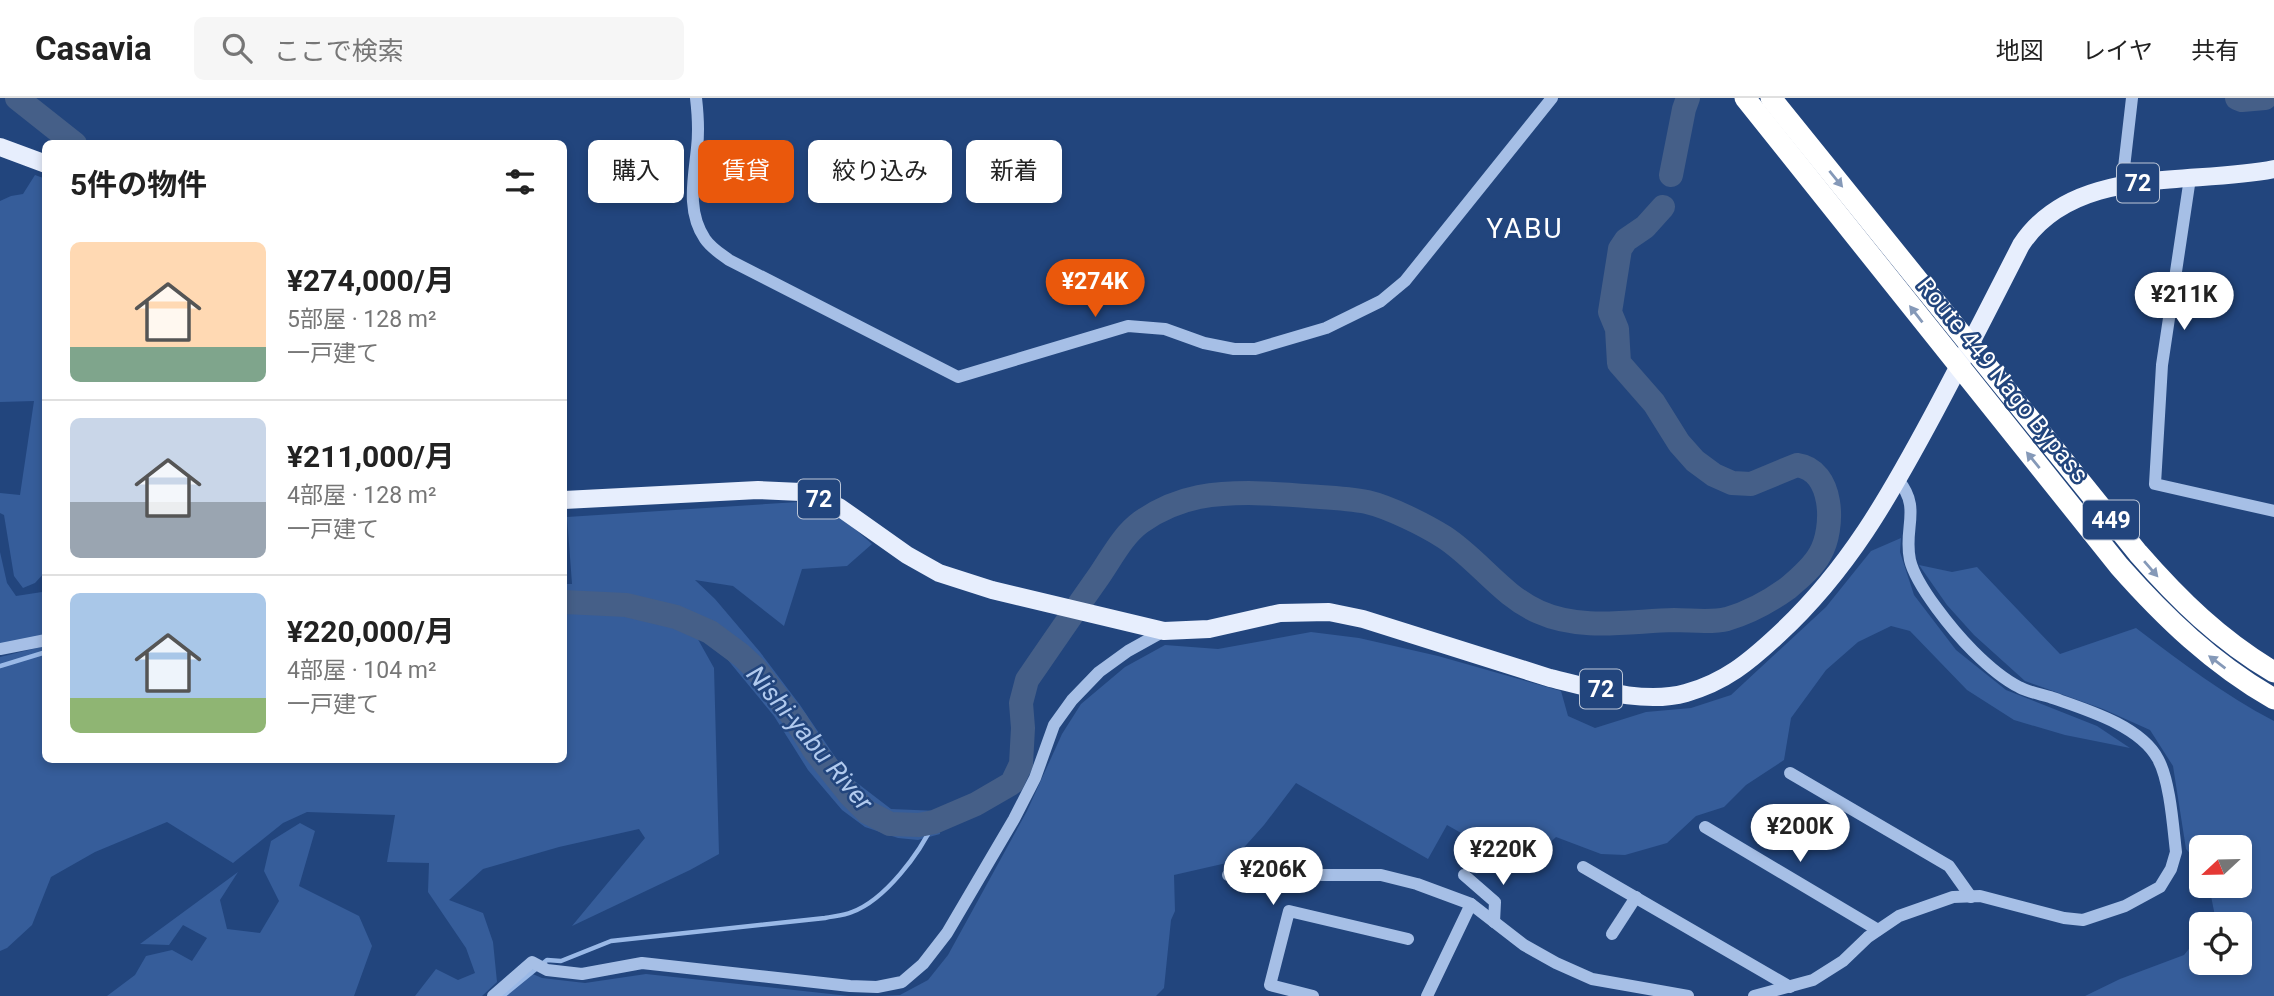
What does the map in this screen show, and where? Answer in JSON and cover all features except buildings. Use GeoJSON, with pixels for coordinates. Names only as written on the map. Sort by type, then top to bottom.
{"type":"FeatureCollection","features":[{"type":"Feature","properties":{"kind":"highway","name":"Route 449 Nago Bypass"},"geometry":{"type":"LineString","coordinates":[[1745,98],[1785,132],[1970,344],[2130,545],[2166,586],[2211,629],[2274,672]]}},
{"type":"Feature","properties":{"kind":"highway","name":"Route 449 Nago Bypass"},"geometry":{"type":"LineString","coordinates":[[1771,98],[1785,132],[1958,367],[2076,514],[2151,603],[2196,646],[2242,681],[2274,699]]}},
{"type":"Feature","properties":{"kind":"main road"},"geometry":{"type":"LineString","coordinates":[[0,147],[42,163]]}},
{"type":"Feature","properties":{"kind":"main road","name":"72"},"geometry":{"type":"LineString","coordinates":[[567,500],[758,490],[802,492],[839,507],[907,555],[939,573],[992,590],[1164,631],[1209,629],[1280,613],[1329,612],[1363,619],[1580,685],[1643,696],[1685,693],[1728,676],[1738,669],[1794,621],[1834,577],[1898,480],[2021,245],[2048,214],[2073,201],[2122,185],[2232,176],[2274,169]]}},
{"type":"Feature","properties":{"kind":"street"},"geometry":{"type":"LineString","coordinates":[[696,98],[697,145],[691,188],[694,211],[703,237],[711,246],[729,260],[958,377],[1128,326],[1165,329],[1205,343],[1234,349],[1255,349],[1326,328],[1381,301],[1405,281],[1552,98]]}},
{"type":"Feature","properties":{"kind":"street"},"geometry":{"type":"LineString","coordinates":[[2122,185],[2132,98]]}},
{"type":"Feature","properties":{"kind":"street"},"geometry":{"type":"LineString","coordinates":[[2190,178],[2162,365],[2155,484],[2274,511]]}},
{"type":"Feature","properties":{"kind":"street"},"geometry":{"type":"LineString","coordinates":[[1754,996],[1814,980],[1843,961],[1878,930],[1899,916],[1953,897],[1980,896],[2064,918],[2083,920],[2141,899],[2160,887],[2171,869],[2176,852],[2166,781],[2158,758],[2147,744],[2135,733],[2108,719],[2020,687],[1973,651],[1921,586],[1910,562],[1908,540],[1911,503],[1904,486],[1898,480]]}},
{"type":"Feature","properties":{"kind":"street"},"geometry":{"type":"LineString","coordinates":[[493,996],[532,962],[547,970],[582,974],[642,963],[849,986],[877,987],[902,982],[922,964],[947,933],[1014,819],[1035,778],[1054,725],[1072,700],[1109,665],[1164,631]]}},
{"type":"Feature","properties":{"kind":"street"},"geometry":{"type":"LineString","coordinates":[[0,649],[42,641]]}},
{"type":"Feature","properties":{"kind":"street"},"geometry":{"type":"LineString","coordinates":[[1790,773],[1949,866],[1971,897]]}},
{"type":"Feature","properties":{"kind":"street"},"geometry":{"type":"LineString","coordinates":[[1705,827],[1878,930]]}},
{"type":"Feature","properties":{"kind":"street"},"geometry":{"type":"LineString","coordinates":[[1583,867],[1790,987]]}},
{"type":"Feature","properties":{"kind":"street"},"geometry":{"type":"LineString","coordinates":[[1228,875],[1381,875],[1417,884],[1471,904],[1524,945],[1592,979],[1688,996]]}},
{"type":"Feature","properties":{"kind":"street"},"geometry":{"type":"LineString","coordinates":[[1464,875],[1495,902],[1494,922]]}},
{"type":"Feature","properties":{"kind":"street"},"geometry":{"type":"LineString","coordinates":[[1612,934],[1636,897]]}},
{"type":"Feature","properties":{"kind":"street"},"geometry":{"type":"LineString","coordinates":[[1427,996],[1471,904]]}},
{"type":"Feature","properties":{"kind":"street"},"geometry":{"type":"LineString","coordinates":[[1313,996],[1270,985],[1289,911],[1408,939]]}},
{"type":"Feature","properties":{"kind":"shaded area"},"geometry":{"type":"Polygon","coordinates":[[[35,175],[42,178],[42,575],[35,583],[23,588],[14,576],[4,515],[0,513],[0,493],[20,495],[34,401],[0,402],[0,201],[23,194],[35,175]]]}},
{"type":"Feature","properties":{"kind":"shaded area"},"geometry":{"type":"Polygon","coordinates":[[[798,502],[839,515],[872,544],[847,566],[802,569],[784,626],[733,586],[695,580],[715,599],[760,652],[848,776],[891,809],[939,811],[940,834],[918,840],[898,838],[865,827],[842,810],[808,770],[774,716],[727,659],[695,634],[714,668],[719,854],[572,926],[645,838],[639,829],[559,847],[483,869],[449,900],[483,913],[493,942],[497,982],[482,996],[415,996],[436,969],[458,980],[475,973],[466,948],[428,892],[429,863],[387,862],[395,815],[307,812],[283,823],[233,863],[167,822],[95,852],[51,877],[32,925],[0,951],[0,657],[42,647],[42,763],[567,763],[567,584],[572,584],[567,517],[798,502]]]}},
{"type":"Feature","properties":{"kind":"shaded area"},"geometry":{"type":"Polygon","coordinates":[[[1901,538],[1900,552],[1914,595],[1956,650],[2006,690],[2097,726],[2130,748],[2065,735],[2014,720],[1967,690],[1910,631],[1891,626],[1858,642],[1826,670],[1791,718],[1784,760],[1746,785],[1724,807],[1696,816],[1667,843],[1625,855],[1601,854],[1556,837],[1523,868],[1447,825],[1428,859],[1296,783],[1231,862],[1174,875],[1175,911],[1171,920],[1164,988],[1156,996],[880,996],[900,995],[928,980],[948,955],[1027,811],[1062,734],[1081,704],[1125,667],[1165,645],[1218,649],[1311,632],[1359,638],[1438,656],[1561,691],[1568,716],[1595,728],[1646,712],[1691,708],[1731,695],[1826,607],[1871,551],[1901,538]]]}},
{"type":"Feature","properties":{"kind":"shaded area"},"geometry":{"type":"Polygon","coordinates":[[[0,552],[7,583],[16,596],[42,592],[42,636],[0,645],[0,552]]]}},
{"type":"Feature","properties":{"kind":"shaded area"},"geometry":{"type":"Polygon","coordinates":[[[1919,565],[1952,572],[1977,567],[2060,654],[2136,628],[2220,689],[2274,721],[2274,996],[2085,996],[2120,979],[2184,955],[2189,949],[2189,975],[2252,975],[2252,912],[2214,912],[2211,898],[2252,898],[2252,835],[2189,835],[2189,852],[2186,849],[2173,766],[2150,730],[2103,709],[2025,681],[1974,635],[1947,605],[1919,565]]]}},
{"type":"Feature","properties":{"kind":"shaded area"},"geometry":{"type":"Polygon","coordinates":[[[300,823],[315,831],[299,886],[359,916],[372,946],[354,996],[107,996],[135,975],[146,956],[172,950],[192,961],[207,938],[183,925],[169,945],[140,944],[238,872],[220,900],[227,929],[260,933],[279,901],[264,871],[271,841],[300,823]]]}},
{"type":"Feature","properties":{"kind":"shaded area"},"geometry":{"type":"Polygon","coordinates":[[[528,972],[542,978],[585,983],[646,974],[849,996],[500,996],[528,972]]]}},
{"type":"Feature","properties":{"kind":"waterway","name":"Nishi-yabu River"},"geometry":{"type":"LineString","coordinates":[[17,98],[70,140]]}},
{"type":"Feature","properties":{"kind":"waterway","name":"Nishi-yabu River"},"geometry":{"type":"LineString","coordinates":[[1671,175],[1688,98]]}},
{"type":"Feature","properties":{"kind":"waterway","name":"Nishi-yabu River"},"geometry":{"type":"LineString","coordinates":[[2237,98],[2265,98]]}},
{"type":"Feature","properties":{"kind":"waterway","name":"Nishi-yabu River"},"geometry":{"type":"LineString","coordinates":[[567,602],[626,605],[676,617],[710,632],[755,668],[796,721],[814,750],[867,812],[890,824],[919,825],[934,822],[976,804],[1012,783],[1021,764],[1021,703],[1027,680],[1129,533],[1154,514],[1191,499],[1260,493],[1376,504],[1444,537],[1513,597],[1555,618],[1606,624],[1727,619],[1759,606],[1781,593],[1814,563],[1825,543],[1828,530],[1828,502],[1818,477],[1809,469],[1797,465],[1751,484],[1732,483],[1714,475],[1695,461],[1679,443],[1654,403],[1619,363],[1617,329],[1610,312],[1620,249],[1626,240],[1645,227],[1663,207]]}},
{"type":"Feature","properties":{"kind":"waterway"},"geometry":{"type":"LineString","coordinates":[[0,666],[42,653]]}},
{"type":"Feature","properties":{"kind":"waterway"},"geometry":{"type":"LineString","coordinates":[[503,996],[547,960],[561,961],[611,941],[825,918],[852,912],[877,897],[900,874],[934,822]]}},
{"type":"Feature","properties":{"kind":"district","name":"YABU"},"geometry":{"type":"Point","coordinates":[1525,228]}}]}
